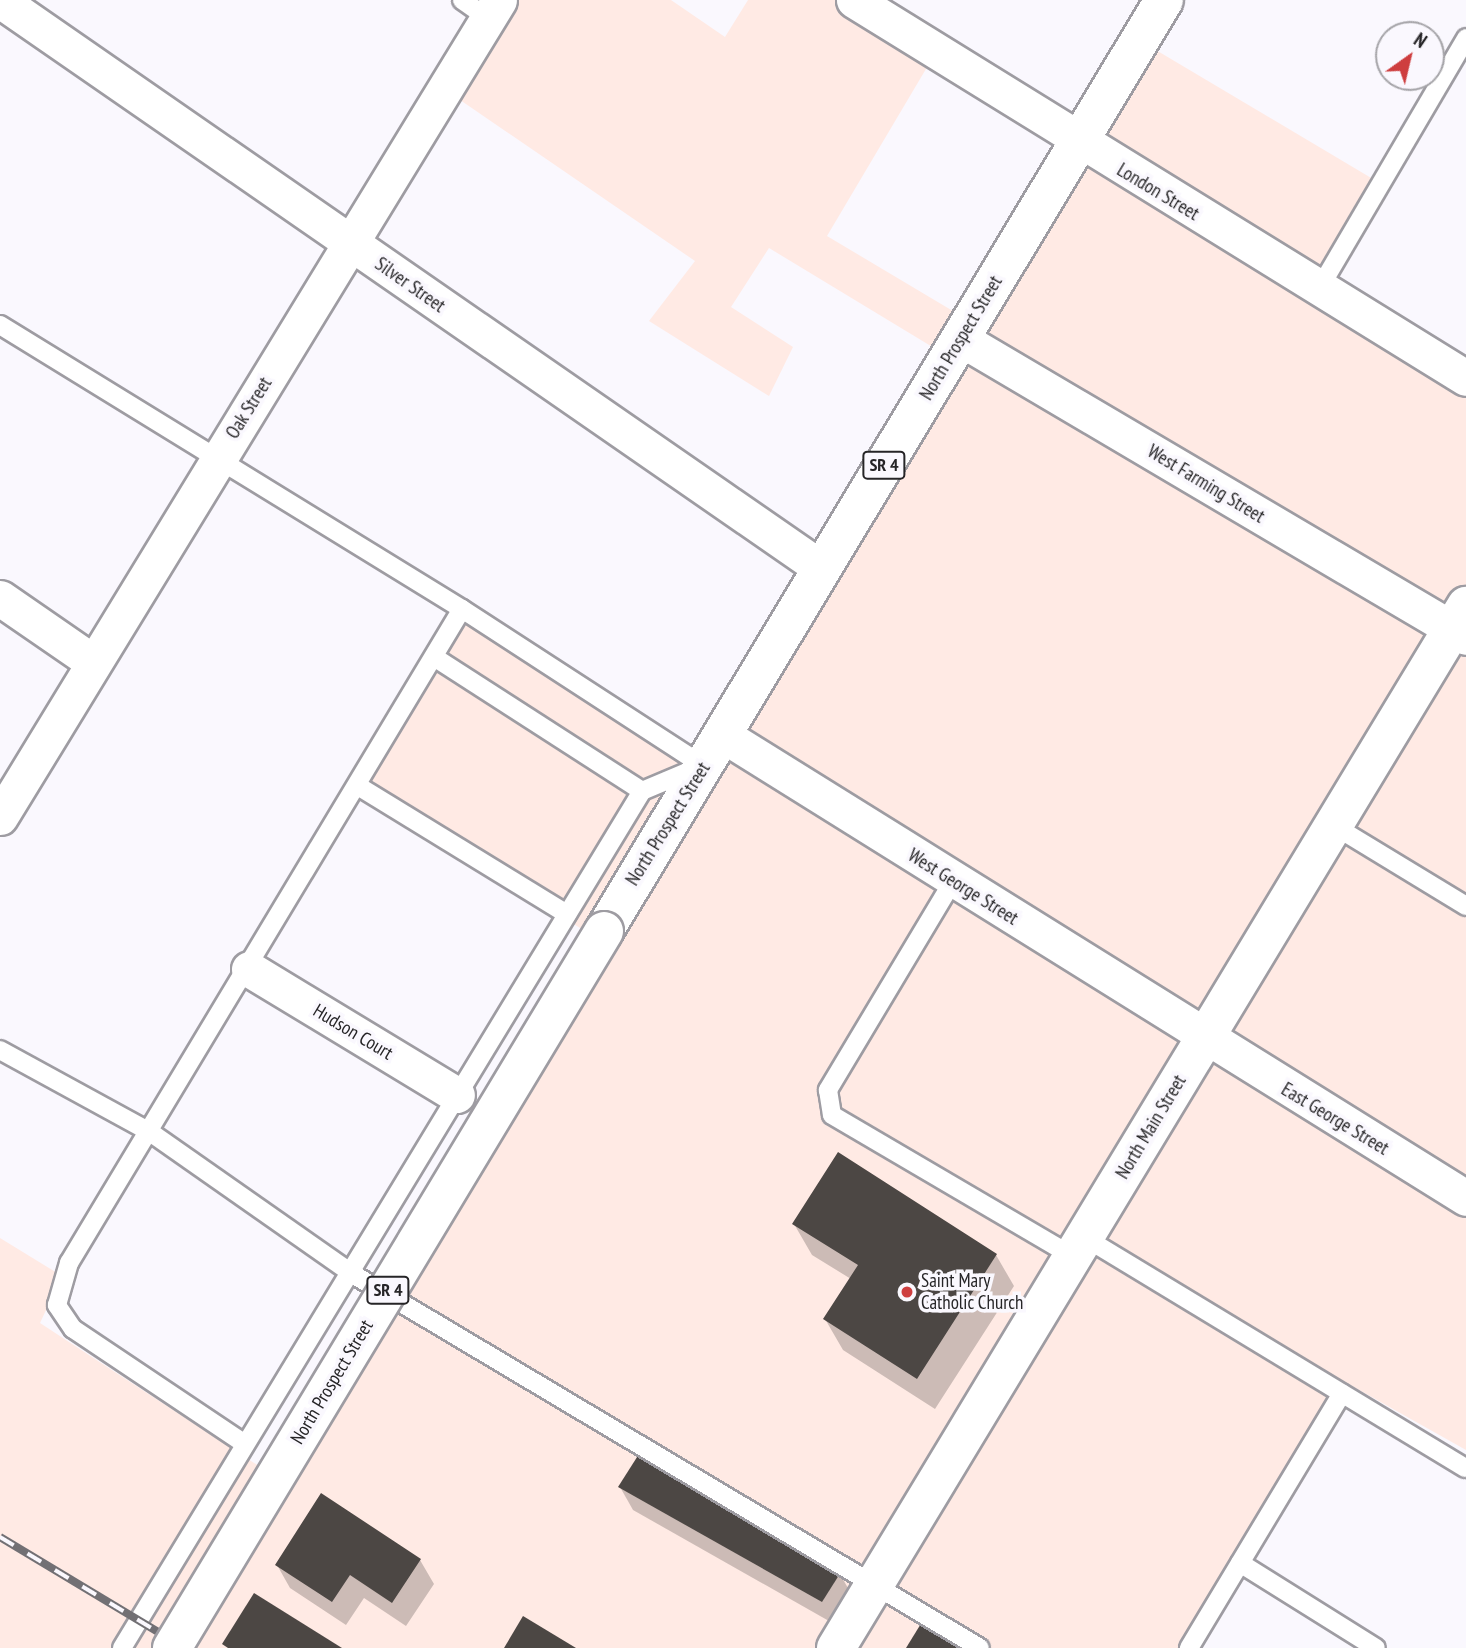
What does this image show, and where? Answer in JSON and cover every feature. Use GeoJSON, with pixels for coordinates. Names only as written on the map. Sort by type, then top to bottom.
{"type":"FeatureCollection","features":[{"type":"Feature","properties":{"kind":"main road","name":"North Prospect Street"},"geometry":{"type":"LineString","coordinates":[[172,1648],[1164,0]]}},
{"type":"Feature","properties":{"kind":"main road","name":"North Main Street"},"geometry":{"type":"LineString","coordinates":[[836,1648],[1333,825],[1461,624]]}},
{"type":"Feature","properties":{"kind":"street","name":"London Street"},"geometry":{"type":"LineString","coordinates":[[854,0],[1078,144],[1466,378]]}},
{"type":"Feature","properties":{"kind":"street","name":"Silver Street"},"geometry":{"type":"LineString","coordinates":[[17,5],[352,244],[821,568]]}},
{"type":"Feature","properties":{"kind":"street","name":"Oak Street"},"geometry":{"type":"LineString","coordinates":[[0,817],[90,660],[352,244],[483,6]]}},
{"type":"Feature","properties":{"kind":"street","name":"West Farming Street"},"geometry":{"type":"LineString","coordinates":[[961,339],[1461,624]]}},
{"type":"Feature","properties":{"kind":"street"},"geometry":{"type":"LineString","coordinates":[[0,598],[90,660]]}},
{"type":"Feature","properties":{"kind":"street","name":"West George Street"},"geometry":{"type":"LineString","coordinates":[[714,750],[953,881],[1204,1039]]}},
{"type":"Feature","properties":{"kind":"street","name":"Hudson Court"},"geometry":{"type":"LineString","coordinates":[[249,969],[457,1096]]}},
{"type":"Feature","properties":{"kind":"street","name":"East George Street"},"geometry":{"type":"LineString","coordinates":[[1204,1039],[1466,1198]]}},
{"type":"Feature","properties":{"kind":"lane"},"geometry":{"type":"LineString","coordinates":[[1319,289],[1466,38]]}},
{"type":"Feature","properties":{"kind":"lane"},"geometry":{"type":"LineString","coordinates":[[0,325],[215,462],[462,609],[714,750]]}},
{"type":"Feature","properties":{"kind":"lane"},"geometry":{"type":"LineString","coordinates":[[244,1444],[73,1329],[57,1305],[69,1263],[249,969],[462,609]]}},
{"type":"Feature","properties":{"kind":"lane"},"geometry":{"type":"LineString","coordinates":[[433,657],[642,791]]}},
{"type":"Feature","properties":{"kind":"lane"},"geometry":{"type":"LineString","coordinates":[[122,1648],[642,791],[714,750]]}},
{"type":"Feature","properties":{"kind":"lane"},"geometry":{"type":"LineString","coordinates":[[358,786],[567,914]]}},
{"type":"Feature","properties":{"kind":"lane"},"geometry":{"type":"LineString","coordinates":[[1333,825],[1466,906]]}},
{"type":"Feature","properties":{"kind":"lane"},"geometry":{"type":"LineString","coordinates":[[953,881],[828,1090],[832,1115],[1078,1246],[1342,1393],[1466,1468]]}},
{"type":"Feature","properties":{"kind":"lane"},"geometry":{"type":"LineString","coordinates":[[0,1050],[150,1132],[351,1273],[979,1648]]}},
{"type":"Feature","properties":{"kind":"lane"},"geometry":{"type":"LineString","coordinates":[[1189,1648],[1342,1393]]}},
{"type":"Feature","properties":{"kind":"lane"},"geometry":{"type":"LineString","coordinates":[[1240,1563],[1376,1648]]}},
{"type":"Feature","properties":{"kind":"shaded area"},"geometry":{"type":"Polygon","coordinates":[[[497,0],[671,0],[725,37],[748,0],[863,0],[939,47],[827,236],[968,320],[1134,37],[1383,185],[1321,292],[1466,382],[1466,1450],[1345,1382],[1183,1648],[0,1648],[0,1238],[62,1276],[40,1323],[268,1472],[593,936],[351,786],[461,614],[704,765],[944,354],[769,248],[731,307],[793,347],[769,396],[649,321],[695,261],[447,91],[497,0]]]}},
{"type":"Feature","properties":{"kind":"building","name":"Saint Mary Catholic Church"},"geometry":{"type":"Polygon","coordinates":[[[838,1152],[997,1254],[917,1379],[823,1319],[858,1265],[792,1224],[838,1152]]]}},
{"type":"Feature","properties":{"kind":"building"},"geometry":{"type":"Polygon","coordinates":[[[639,1454],[841,1572],[822,1602],[618,1487],[639,1454]]]}},
{"type":"Feature","properties":{"kind":"building"},"geometry":{"type":"Polygon","coordinates":[[[321,1493],[421,1559],[392,1603],[350,1575],[332,1602],[275,1565],[321,1493]]]}},
{"type":"Feature","properties":{"kind":"building"},"geometry":{"type":"Polygon","coordinates":[[[254,1593],[342,1648],[228,1648],[222,1644],[254,1593]]]}},
{"type":"Feature","properties":{"kind":"building"},"geometry":{"type":"Polygon","coordinates":[[[523,1616],[576,1648],[504,1648],[523,1616]]]}},
{"type":"Feature","properties":{"kind":"building"},"geometry":{"type":"Polygon","coordinates":[[[922,1622],[965,1648],[906,1648],[922,1622]]]}},
{"type":"Feature","properties":{"kind":"railway"},"geometry":{"type":"LineString","coordinates":[[0,1537],[185,1648]]}},
{"type":"Feature","properties":{"kind":"place","name":"Saint Mary Catholic Church"},"geometry":{"type":"Point","coordinates":[907,1292]}}]}
